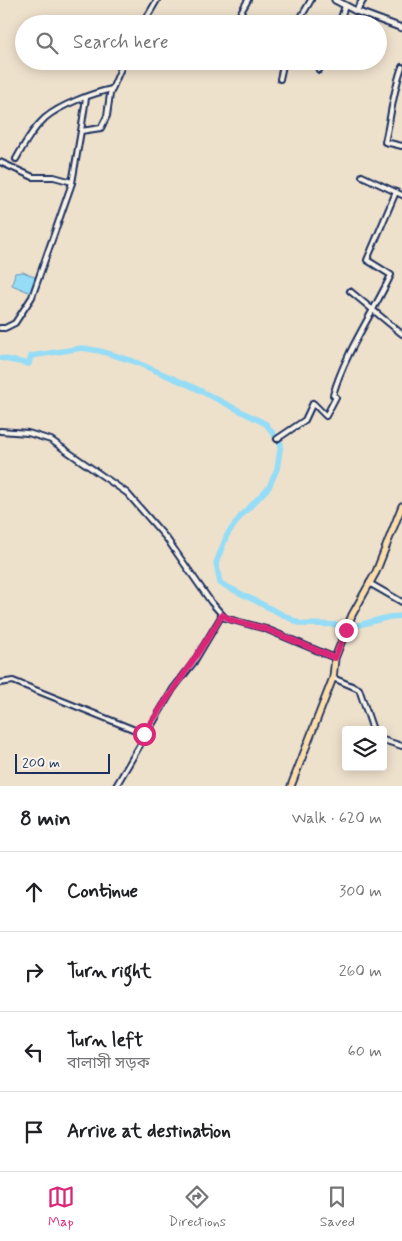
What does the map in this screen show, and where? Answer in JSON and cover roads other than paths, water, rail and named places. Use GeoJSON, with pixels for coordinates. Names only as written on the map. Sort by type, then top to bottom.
{"type":"FeatureCollection","features":[{"type":"Feature","properties":{"kind":"main road"},"geometry":{"type":"LineString","coordinates":[[335,0],[367,15]]}},
{"type":"Feature","properties":{"kind":"main road"},"geometry":{"type":"LineString","coordinates":[[356,11],[363,0]]}},
{"type":"Feature","properties":{"kind":"main road"},"geometry":{"type":"LineString","coordinates":[[387,22],[402,28]]}},
{"type":"Feature","properties":{"kind":"main road"},"geometry":{"type":"LineString","coordinates":[[291,786],[333,678],[335,658],[352,615],[370,583],[402,506]]}},
{"type":"Feature","properties":{"kind":"street"},"geometry":{"type":"LineString","coordinates":[[149,15],[158,0]]}},
{"type":"Feature","properties":{"kind":"street"},"geometry":{"type":"LineString","coordinates":[[239,15],[248,0]]}},
{"type":"Feature","properties":{"kind":"street"},"geometry":{"type":"LineString","coordinates":[[302,15],[311,0]]}},
{"type":"Feature","properties":{"kind":"street"},"geometry":{"type":"LineString","coordinates":[[342,15],[345,6]]}},
{"type":"Feature","properties":{"kind":"street"},"geometry":{"type":"LineString","coordinates":[[402,67],[395,85],[393,109],[385,142],[402,146]]}},
{"type":"Feature","properties":{"kind":"street"},"geometry":{"type":"LineString","coordinates":[[81,130],[101,128],[107,116],[112,89],[120,70]]}},
{"type":"Feature","properties":{"kind":"street"},"geometry":{"type":"LineString","coordinates":[[280,79],[282,70]]}},
{"type":"Feature","properties":{"kind":"street"},"geometry":{"type":"LineString","coordinates":[[16,159],[30,135],[46,117],[94,93],[112,89]]}},
{"type":"Feature","properties":{"kind":"street"},"geometry":{"type":"LineString","coordinates":[[0,328],[5,328],[15,323],[32,297],[72,182],[86,98]]}},
{"type":"Feature","properties":{"kind":"street"},"geometry":{"type":"LineString","coordinates":[[0,162],[33,177],[54,177],[72,182]]}},
{"type":"Feature","properties":{"kind":"street"},"geometry":{"type":"LineString","coordinates":[[362,176],[402,195]]}},
{"type":"Feature","properties":{"kind":"street"},"geometry":{"type":"LineString","coordinates":[[277,439],[305,420],[313,403],[326,416],[336,397],[333,395],[340,374],[374,313],[391,275],[367,260],[396,192]]}},
{"type":"Feature","properties":{"kind":"street"},"geometry":{"type":"LineString","coordinates":[[350,291],[374,313],[402,334]]}},
{"type":"Feature","properties":{"kind":"street"},"geometry":{"type":"LineString","coordinates":[[0,431],[28,433],[51,440],[127,492],[166,540],[222,615],[231,620],[266,629],[335,658]]}},
{"type":"Feature","properties":{"kind":"street"},"geometry":{"type":"LineString","coordinates":[[370,583],[402,602]]}},
{"type":"Feature","properties":{"kind":"street"},"geometry":{"type":"LineString","coordinates":[[116,786],[144,734],[173,688],[194,662],[222,615]]}},
{"type":"Feature","properties":{"kind":"street"},"geometry":{"type":"LineString","coordinates":[[333,678],[359,689],[372,726]]}},
{"type":"Feature","properties":{"kind":"street"},"geometry":{"type":"LineString","coordinates":[[0,683],[13,681],[144,734]]}},
{"type":"Feature","properties":{"kind":"street"},"geometry":{"type":"LineString","coordinates":[[387,741],[402,746]]}},
{"type":"Feature","properties":{"kind":"water"},"geometry":{"type":"Polygon","coordinates":[[[23,272],[37,278],[31,293],[12,285],[15,273],[23,272]]]}},
{"type":"Feature","properties":{"kind":"waterway"},"geometry":{"type":"LineString","coordinates":[[0,358],[29,364],[31,356],[82,348],[100,351],[133,361],[191,386],[266,424],[281,444],[277,469],[269,487],[240,517],[227,535],[216,563],[220,583],[301,624],[359,625],[389,617],[402,616]]}}]}
